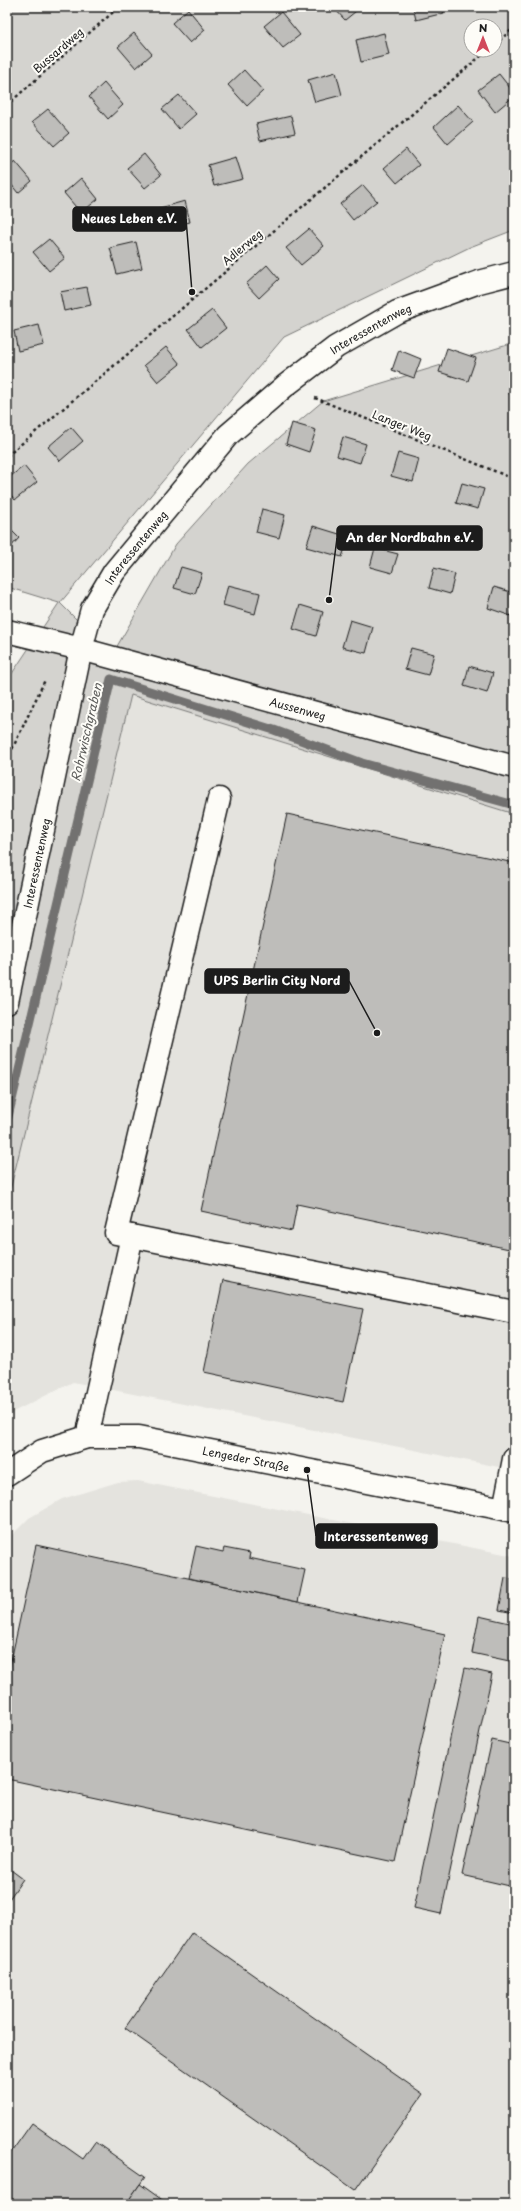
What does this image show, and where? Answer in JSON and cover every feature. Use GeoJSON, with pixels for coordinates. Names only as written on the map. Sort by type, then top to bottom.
{"type":"FeatureCollection","features":[{"type":"Feature","properties":{"kind":"street","name":"Interessentenweg"},"geometry":{"type":"LineString","coordinates":[[7,1002],[81,649],[92,609],[114,572],[228,435],[285,386],[336,347],[397,312],[479,282],[514,273]]}},
{"type":"Feature","properties":{"kind":"street","name":"Aussenweg"},"geometry":{"type":"LineString","coordinates":[[7,631],[81,649],[514,767]]}},
{"type":"Feature","properties":{"kind":"street"},"geometry":{"type":"LineString","coordinates":[[219,799],[116,1233],[514,1312]]}},
{"type":"Feature","properties":{"kind":"street"},"geometry":{"type":"LineString","coordinates":[[87,1437],[132,1236]]}},
{"type":"Feature","properties":{"kind":"street","name":"Lengeder Straße"},"geometry":{"type":"LineString","coordinates":[[7,1474],[42,1451],[87,1437],[139,1437],[509,1510]]}},
{"type":"Feature","properties":{"kind":"street"},"geometry":{"type":"LineString","coordinates":[[509,1510],[514,1459]]}},
{"type":"Feature","properties":{"kind":"path","name":"Bussardweg"},"geometry":{"type":"LineString","coordinates":[[7,105],[119,7]]}},
{"type":"Feature","properties":{"kind":"path"},"geometry":{"type":"LineString","coordinates":[[503,37],[514,28]]}},
{"type":"Feature","properties":{"kind":"path","name":"Adlerweg"},"geometry":{"type":"LineString","coordinates":[[7,456],[479,58]]}},
{"type":"Feature","properties":{"kind":"path","name":"Langer Weg"},"geometry":{"type":"LineString","coordinates":[[285,386],[514,479]]}},
{"type":"Feature","properties":{"kind":"path"},"geometry":{"type":"LineString","coordinates":[[7,760],[46,678]]}},
{"type":"Feature","properties":{"kind":"shaded area"},"geometry":{"type":"Polygon","coordinates":[[[7,7],[514,7],[514,230],[470,247],[284,337],[60,603],[112,655],[176,544],[248,464],[323,401],[514,343],[514,814],[131,695],[7,1203],[7,681],[59,603],[7,587],[7,7]]]}},
{"type":"Feature","properties":{"kind":"shaded area"},"geometry":{"type":"Polygon","coordinates":[[[131,695],[514,814],[514,1470],[73,1382],[7,1415],[7,1203],[131,695]]]}},
{"type":"Feature","properties":{"kind":"shaded area"},"geometry":{"type":"Polygon","coordinates":[[[138,1481],[514,1556],[514,2204],[7,2204],[7,1540],[29,1518],[62,1499],[118,1482],[138,1481]]]}},
{"type":"Feature","properties":{"kind":"building"},"geometry":{"type":"Polygon","coordinates":[[[333,7],[361,7],[345,20],[333,7]]]}},
{"type":"Feature","properties":{"kind":"building"},"geometry":{"type":"Polygon","coordinates":[[[413,7],[442,7],[444,13],[416,20],[413,7]]]}},
{"type":"Feature","properties":{"kind":"building"},"geometry":{"type":"Polygon","coordinates":[[[188,9],[205,30],[190,43],[172,23],[188,9]]]}},
{"type":"Feature","properties":{"kind":"building"},"geometry":{"type":"Polygon","coordinates":[[[281,12],[300,35],[283,48],[264,26],[281,12]]]}},
{"type":"Feature","properties":{"kind":"building"},"geometry":{"type":"Polygon","coordinates":[[[134,33],[152,54],[136,68],[118,47],[134,33]]]}},
{"type":"Feature","properties":{"kind":"building"},"geometry":{"type":"Polygon","coordinates":[[[384,33],[389,55],[361,62],[356,40],[384,33]]]}},
{"type":"Feature","properties":{"kind":"building"},"geometry":{"type":"Polygon","coordinates":[[[244,70],[263,91],[247,106],[228,85],[244,70]]]}},
{"type":"Feature","properties":{"kind":"building"},"geometry":{"type":"Polygon","coordinates":[[[336,72],[342,95],[315,102],[308,80],[336,72]]]}},
{"type":"Feature","properties":{"kind":"building"},"geometry":{"type":"Polygon","coordinates":[[[499,74],[514,93],[514,96],[495,112],[478,90],[499,74]]]}},
{"type":"Feature","properties":{"kind":"building"},"geometry":{"type":"Polygon","coordinates":[[[104,83],[123,105],[108,119],[89,97],[104,83]]]}},
{"type":"Feature","properties":{"kind":"building"},"geometry":{"type":"Polygon","coordinates":[[[179,95],[196,114],[179,129],[162,109],[179,95]]]}},
{"type":"Feature","properties":{"kind":"building"},"geometry":{"type":"Polygon","coordinates":[[[458,105],[473,122],[448,144],[434,127],[458,105]]]}},
{"type":"Feature","properties":{"kind":"building"},"geometry":{"type":"Polygon","coordinates":[[[48,109],[69,133],[54,146],[32,122],[48,109]]]}},
{"type":"Feature","properties":{"kind":"building"},"geometry":{"type":"Polygon","coordinates":[[[291,116],[295,133],[260,141],[256,124],[291,116]]]}},
{"type":"Feature","properties":{"kind":"building"},"geometry":{"type":"Polygon","coordinates":[[[406,149],[419,165],[397,183],[384,168],[406,149]]]}},
{"type":"Feature","properties":{"kind":"building"},"geometry":{"type":"Polygon","coordinates":[[[144,154],[161,175],[145,188],[127,168],[144,154]]]}},
{"type":"Feature","properties":{"kind":"building"},"geometry":{"type":"Polygon","coordinates":[[[236,157],[243,179],[214,186],[208,165],[236,157]]]}},
{"type":"Feature","properties":{"kind":"building"},"geometry":{"type":"Polygon","coordinates":[[[15,161],[32,181],[18,193],[7,179],[7,167],[15,161]]]}},
{"type":"Feature","properties":{"kind":"building"},"geometry":{"type":"Polygon","coordinates":[[[81,178],[98,199],[81,213],[64,193],[81,178]]]}},
{"type":"Feature","properties":{"kind":"building"},"geometry":{"type":"Polygon","coordinates":[[[363,185],[377,201],[353,220],[340,204],[363,185]]]}},
{"type":"Feature","properties":{"kind":"building"},"geometry":{"type":"Polygon","coordinates":[[[185,201],[190,222],[161,229],[156,209],[185,201]]]}},
{"type":"Feature","properties":{"kind":"building"},"geometry":{"type":"Polygon","coordinates":[[[309,229],[324,246],[301,265],[286,248],[309,229]]]}},
{"type":"Feature","properties":{"kind":"building"},"geometry":{"type":"Polygon","coordinates":[[[49,239],[65,258],[49,271],[33,252],[49,239]]]}},
{"type":"Feature","properties":{"kind":"building"},"geometry":{"type":"Polygon","coordinates":[[[136,242],[142,268],[117,274],[110,248],[136,242]]]}},
{"type":"Feature","properties":{"kind":"building"},"geometry":{"type":"Polygon","coordinates":[[[267,265],[279,279],[259,298],[246,284],[267,265]]]}},
{"type":"Feature","properties":{"kind":"building"},"geometry":{"type":"Polygon","coordinates":[[[87,287],[91,305],[64,311],[60,292],[87,287]]]}},
{"type":"Feature","properties":{"kind":"building"},"geometry":{"type":"Polygon","coordinates":[[[212,310],[226,328],[202,347],[188,329],[212,310]]]}},
{"type":"Feature","properties":{"kind":"building"},"geometry":{"type":"Polygon","coordinates":[[[39,325],[44,345],[18,351],[14,331],[39,325]]]}},
{"type":"Feature","properties":{"kind":"building"},"geometry":{"type":"Polygon","coordinates":[[[166,347],[180,364],[158,382],[144,365],[166,347]]]}},
{"type":"Feature","properties":{"kind":"building"},"geometry":{"type":"Polygon","coordinates":[[[447,348],[476,358],[468,381],[439,372],[447,348]]]}},
{"type":"Feature","properties":{"kind":"building"},"geometry":{"type":"Polygon","coordinates":[[[399,350],[421,359],[414,378],[392,370],[399,350]]]}},
{"type":"Feature","properties":{"kind":"building"},"geometry":{"type":"Polygon","coordinates":[[[514,379],[514,396],[509,394],[514,379]]]}},
{"type":"Feature","properties":{"kind":"building"},"geometry":{"type":"Polygon","coordinates":[[[292,423],[316,430],[309,452],[286,444],[292,423]]]}},
{"type":"Feature","properties":{"kind":"building"},"geometry":{"type":"Polygon","coordinates":[[[71,427],[83,441],[60,461],[48,447],[71,427]]]}},
{"type":"Feature","properties":{"kind":"building"},"geometry":{"type":"Polygon","coordinates":[[[343,437],[366,444],[360,463],[337,456],[343,437]]]}},
{"type":"Feature","properties":{"kind":"building"},"geometry":{"type":"Polygon","coordinates":[[[398,453],[419,459],[413,482],[391,476],[398,453]]]}},
{"type":"Feature","properties":{"kind":"building"},"geometry":{"type":"Polygon","coordinates":[[[24,466],[37,482],[15,500],[7,490],[7,479],[24,466]]]}},
{"type":"Feature","properties":{"kind":"building"},"geometry":{"type":"Polygon","coordinates":[[[462,483],[484,489],[478,509],[456,503],[462,483]]]}},
{"type":"Feature","properties":{"kind":"building"},"geometry":{"type":"Polygon","coordinates":[[[262,509],[285,515],[279,538],[256,532],[262,509]]]}},
{"type":"Feature","properties":{"kind":"building"},"geometry":{"type":"Polygon","coordinates":[[[7,526],[19,538],[7,551],[7,526]]]}},
{"type":"Feature","properties":{"kind":"building"},"geometry":{"type":"Polygon","coordinates":[[[313,526],[349,537],[342,557],[306,547],[313,526]]]}},
{"type":"Feature","properties":{"kind":"building"},"geometry":{"type":"Polygon","coordinates":[[[375,548],[398,554],[392,573],[370,567],[375,548]]]}},
{"type":"Feature","properties":{"kind":"building"},"geometry":{"type":"Polygon","coordinates":[[[181,567],[202,573],[195,594],[174,588],[181,567]]]}},
{"type":"Feature","properties":{"kind":"building"},"geometry":{"type":"Polygon","coordinates":[[[434,568],[455,574],[450,594],[429,588],[434,568]]]}},
{"type":"Feature","properties":{"kind":"building"},"geometry":{"type":"Polygon","coordinates":[[[228,585],[260,593],[255,614],[223,605],[228,585]]]}},
{"type":"Feature","properties":{"kind":"building"},"geometry":{"type":"Polygon","coordinates":[[[494,587],[514,593],[514,606],[511,616],[488,608],[494,587]]]}},
{"type":"Feature","properties":{"kind":"building"},"geometry":{"type":"Polygon","coordinates":[[[300,605],[323,612],[316,636],[293,629],[300,605]]]}},
{"type":"Feature","properties":{"kind":"building"},"geometry":{"type":"Polygon","coordinates":[[[350,620],[373,627],[366,653],[342,647],[350,620]]]}},
{"type":"Feature","properties":{"kind":"building"},"geometry":{"type":"Polygon","coordinates":[[[411,648],[434,654],[428,675],[405,669],[411,648]]]}},
{"type":"Feature","properties":{"kind":"building"},"geometry":{"type":"Polygon","coordinates":[[[469,666],[493,673],[487,693],[464,686],[469,666]]]}},
{"type":"Feature","properties":{"kind":"building"},"geometry":{"type":"Polygon","coordinates":[[[287,814],[514,863],[514,1250],[297,1204],[292,1231],[201,1211],[287,814]]]}},
{"type":"Feature","properties":{"kind":"building"},"geometry":{"type":"Polygon","coordinates":[[[223,1280],[363,1309],[343,1402],[204,1372],[223,1280]]]}},
{"type":"Feature","properties":{"kind":"building"},"geometry":{"type":"Polygon","coordinates":[[[36,1545],[445,1634],[395,1862],[7,1779],[7,1679],[36,1545]]]}},
{"type":"Feature","properties":{"kind":"building"},"geometry":{"type":"Polygon","coordinates":[[[196,1546],[223,1552],[224,1548],[250,1553],[249,1558],[305,1570],[298,1602],[189,1578],[196,1546]]]}},
{"type":"Feature","properties":{"kind":"building"},"geometry":{"type":"Polygon","coordinates":[[[505,1578],[514,1579],[514,1613],[499,1610],[505,1578]]]}},
{"type":"Feature","properties":{"kind":"building"},"geometry":{"type":"Polygon","coordinates":[[[479,1616],[514,1624],[514,1662],[472,1653],[479,1616]]]}},
{"type":"Feature","properties":{"kind":"building"},"geometry":{"type":"Polygon","coordinates":[[[465,1668],[492,1674],[441,1914],[414,1908],[465,1668]]]}},
{"type":"Feature","properties":{"kind":"building"},"geometry":{"type":"Polygon","coordinates":[[[492,1740],[514,1745],[514,1887],[462,1875],[492,1740]]]}},
{"type":"Feature","properties":{"kind":"building"},"geometry":{"type":"Polygon","coordinates":[[[7,1867],[23,1879],[7,1902],[7,1867]]]}},
{"type":"Feature","properties":{"kind":"building"},"geometry":{"type":"Polygon","coordinates":[[[192,1932],[423,2094],[355,2190],[125,2028],[192,1932]]]}},
{"type":"Feature","properties":{"kind":"building"},"geometry":{"type":"Polygon","coordinates":[[[32,2123],[83,2159],[95,2142],[145,2177],[126,2204],[7,2204],[7,2158],[32,2123]]]}},
{"type":"Feature","properties":{"kind":"building"},"geometry":{"type":"Polygon","coordinates":[[[140,2184],[168,2204],[126,2204],[140,2184]]]}},
{"type":"Feature","properties":{"kind":"waterway","name":"Rohrwischgraben"},"geometry":{"type":"LineString","coordinates":[[7,1121],[111,679],[274,730],[362,763],[514,805]]}},
{"type":"Feature","properties":{"kind":"place","name":"Neues Leben e.V."},"geometry":{"type":"Point","coordinates":[192,292]}},
{"type":"Feature","properties":{"kind":"place","name":"An der Nordbahn e.V."},"geometry":{"type":"Point","coordinates":[329,600]}},
{"type":"Feature","properties":{"kind":"place","name":"UPS Berlin City Nord"},"geometry":{"type":"Point","coordinates":[377,1033]}},
{"type":"Feature","properties":{"kind":"place","name":"Interessentenweg"},"geometry":{"type":"Point","coordinates":[307,1470]}}]}
